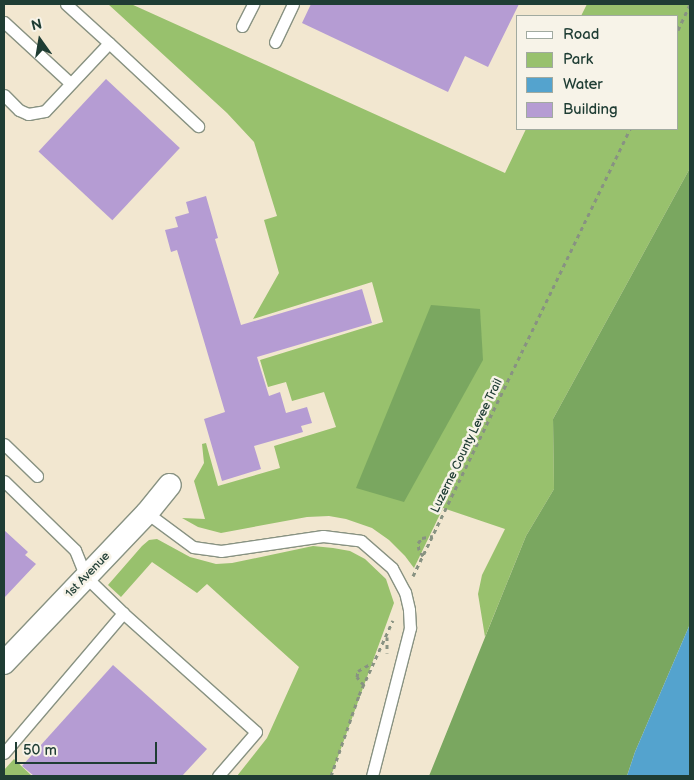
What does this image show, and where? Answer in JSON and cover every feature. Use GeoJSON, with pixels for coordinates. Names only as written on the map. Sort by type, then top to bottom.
{"type":"FeatureCollection","features":[{"type":"Feature","properties":{"kind":"street","name":"1st Avenue"},"geometry":{"type":"LineString","coordinates":[[4,663],[147,514],[170,485]]}},
{"type":"Feature","properties":{"kind":"lane"},"geometry":{"type":"LineString","coordinates":[[66,4],[198,126]]}},
{"type":"Feature","properties":{"kind":"lane"},"geometry":{"type":"LineString","coordinates":[[242,26],[253,4]]}},
{"type":"Feature","properties":{"kind":"lane"},"geometry":{"type":"LineString","coordinates":[[275,42],[293,4]]}},
{"type":"Feature","properties":{"kind":"lane"},"geometry":{"type":"LineString","coordinates":[[4,22],[70,84]]}},
{"type":"Feature","properties":{"kind":"lane"},"geometry":{"type":"LineString","coordinates":[[4,95],[19,110],[28,114],[37,114],[45,110],[108,43]]}},
{"type":"Feature","properties":{"kind":"lane"},"geometry":{"type":"LineString","coordinates":[[4,444],[36,476]]}},
{"type":"Feature","properties":{"kind":"lane"},"geometry":{"type":"LineString","coordinates":[[4,481],[75,550],[86,576],[123,614],[256,732],[218,776]]}},
{"type":"Feature","properties":{"kind":"lane"},"geometry":{"type":"LineString","coordinates":[[147,514],[193,547],[221,551],[323,536],[361,541],[392,568],[405,592],[410,628],[372,776]]}},
{"type":"Feature","properties":{"kind":"lane"},"geometry":{"type":"LineString","coordinates":[[4,753],[123,614]]}},
{"type":"Feature","properties":{"kind":"path"},"geometry":{"type":"LineString","coordinates":[[679,28],[690,4]]}},
{"type":"Feature","properties":{"kind":"path","name":"Luzerne County Levee Trail"},"geometry":{"type":"LineString","coordinates":[[331,776],[364,685],[405,592],[630,130]]}},
{"type":"Feature","properties":{"kind":"path"},"geometry":{"type":"LineString","coordinates":[[423,556],[419,550],[418,543],[422,538],[433,536]]}},
{"type":"Feature","properties":{"kind":"path"},"geometry":{"type":"LineString","coordinates":[[364,685],[357,677],[358,671],[373,663]]}},
{"type":"Feature","properties":{"kind":"green space"},"geometry":{"type":"Polygon","coordinates":[[[108,4],[131,4],[505,173],[526,130],[679,130],[679,15],[582,15],[587,4],[690,4],[690,168],[553,419],[554,489],[526,536],[485,637],[478,594],[482,575],[505,529],[443,508],[414,568],[389,540],[372,528],[346,519],[329,516],[307,517],[221,533],[198,527],[182,518],[205,519],[194,481],[204,463],[202,444],[206,443],[218,486],[280,468],[274,446],[336,427],[324,392],[292,401],[286,382],[268,387],[260,360],[383,322],[372,282],[253,319],[279,273],[264,220],[277,216],[254,142],[227,113],[108,4]]]}},
{"type":"Feature","properties":{"kind":"green space"},"geometry":{"type":"Polygon","coordinates":[[[690,168],[690,624],[635,752],[627,776],[429,776],[526,536],[554,489],[553,419],[690,168]]]}},
{"type":"Feature","properties":{"kind":"green space"},"geometry":{"type":"Polygon","coordinates":[[[431,305],[480,309],[483,360],[404,502],[356,488],[431,305]]]}},
{"type":"Feature","properties":{"kind":"green space"},"geometry":{"type":"Polygon","coordinates":[[[157,539],[190,557],[216,564],[232,563],[313,546],[333,548],[350,551],[365,559],[386,579],[394,603],[331,776],[237,776],[267,738],[299,667],[207,584],[197,593],[152,562],[121,597],[108,585],[142,546],[149,540],[157,539]]]}},
{"type":"Feature","properties":{"kind":"green space"},"geometry":{"type":"Polygon","coordinates":[[[14,759],[32,776],[4,776],[4,770],[14,759]]]}},
{"type":"Feature","properties":{"kind":"water"},"geometry":{"type":"Polygon","coordinates":[[[690,624],[690,776],[627,776],[635,752],[690,624]]]}},
{"type":"Feature","properties":{"kind":"building"},"geometry":{"type":"Polygon","coordinates":[[[311,4],[519,4],[488,67],[465,56],[448,92],[302,23],[311,4]]]}},
{"type":"Feature","properties":{"kind":"building"},"geometry":{"type":"Polygon","coordinates":[[[106,79],[180,148],[112,220],[38,151],[106,79]]]}},
{"type":"Feature","properties":{"kind":"building"},"geometry":{"type":"Polygon","coordinates":[[[206,196],[218,238],[215,239],[241,325],[362,289],[372,323],[257,357],[269,396],[280,392],[286,413],[307,407],[312,423],[301,426],[303,432],[254,446],[261,469],[222,481],[204,419],[225,412],[177,250],[171,252],[165,230],[178,227],[175,217],[189,213],[186,202],[206,196]]]}},
{"type":"Feature","properties":{"kind":"building"},"geometry":{"type":"Polygon","coordinates":[[[4,530],[28,552],[25,555],[36,564],[4,598],[4,530]]]}},
{"type":"Feature","properties":{"kind":"building"},"geometry":{"type":"Polygon","coordinates":[[[113,665],[207,749],[182,776],[34,776],[22,766],[113,665]]]}}]}
